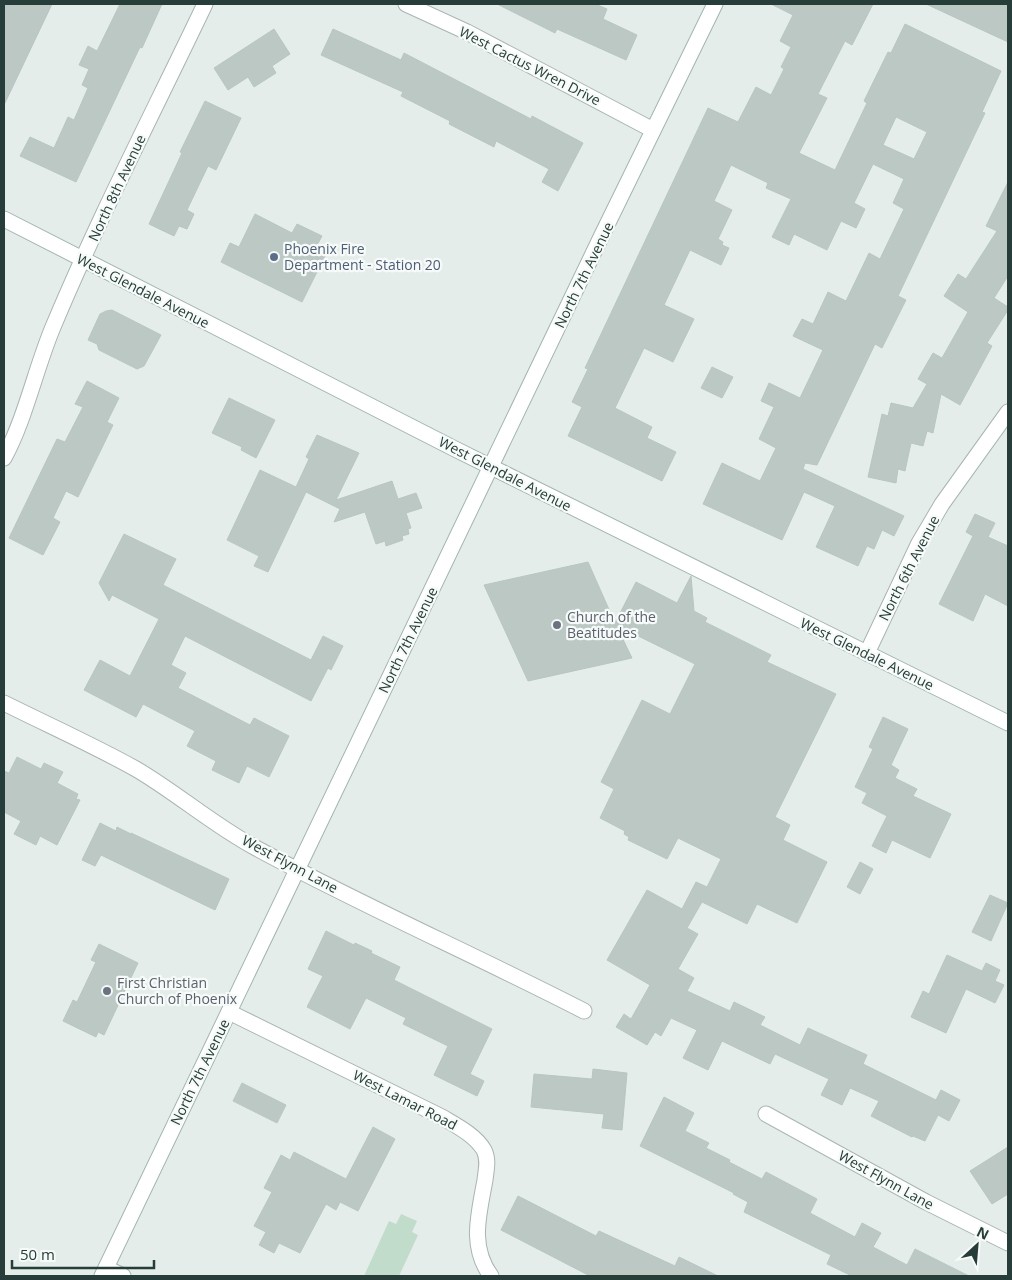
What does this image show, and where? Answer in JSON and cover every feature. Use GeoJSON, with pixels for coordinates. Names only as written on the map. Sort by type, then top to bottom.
{"type":"FeatureCollection","features":[{"type":"Feature","properties":{"kind":"main road","name":"North 8th Avenue"},"geometry":{"type":"LineString","coordinates":[[4,458],[17,432],[53,328],[83,260],[205,4]]}},
{"type":"Feature","properties":{"kind":"main road","name":"West Cactus Wren Drive"},"geometry":{"type":"LineString","coordinates":[[406,4],[467,32],[653,130]]}},
{"type":"Feature","properties":{"kind":"main road","name":"North 7th Avenue"},"geometry":{"type":"LineString","coordinates":[[104,1272],[715,4]]}},
{"type":"Feature","properties":{"kind":"main road","name":"West Glendale Avenue"},"geometry":{"type":"LineString","coordinates":[[4,219],[491,467],[1008,723]]}},
{"type":"Feature","properties":{"kind":"main road","name":"North 6th Avenue"},"geometry":{"type":"LineString","coordinates":[[867,654],[919,543],[942,504],[1008,412]]}},
{"type":"Feature","properties":{"kind":"main road","name":"West Flynn Lane"},"geometry":{"type":"LineString","coordinates":[[4,703],[136,769],[176,794],[201,814],[254,847],[297,870],[584,1011]]}},
{"type":"Feature","properties":{"kind":"main road","name":"West Lamar Road"},"geometry":{"type":"LineString","coordinates":[[230,1012],[442,1117],[472,1137],[482,1148],[487,1160],[476,1235],[481,1259],[491,1276]]}},
{"type":"Feature","properties":{"kind":"main road","name":"West Flynn Lane"},"geometry":{"type":"LineString","coordinates":[[766,1114],[926,1202],[1008,1243]]}},
{"type":"Feature","properties":{"kind":"main road"},"geometry":{"type":"LineString","coordinates":[[104,1272],[123,1276]]}},
{"type":"Feature","properties":{"kind":"green space"},"geometry":{"type":"Polygon","coordinates":[[[401,1214],[417,1221],[412,1232],[418,1235],[399,1276],[364,1276],[389,1221],[396,1224],[401,1214]]]}},
{"type":"Feature","properties":{"kind":"building"},"geometry":{"type":"Polygon","coordinates":[[[4,4],[52,4],[4,105],[4,4]]]}},
{"type":"Feature","properties":{"kind":"building"},"geometry":{"type":"Polygon","coordinates":[[[120,4],[162,4],[76,182],[20,156],[30,137],[54,148],[68,117],[74,120],[88,88],[82,85],[89,69],[79,65],[88,46],[97,51],[120,4]]]}},
{"type":"Feature","properties":{"kind":"building"},"geometry":{"type":"Polygon","coordinates":[[[497,4],[595,4],[607,9],[603,19],[637,35],[626,60],[557,29],[555,33],[497,4]]]}},
{"type":"Feature","properties":{"kind":"building"},"geometry":{"type":"Polygon","coordinates":[[[771,4],[873,4],[852,45],[845,41],[818,94],[827,98],[799,153],[835,170],[867,103],[864,101],[888,52],[891,53],[905,24],[1001,71],[982,112],[985,113],[898,296],[906,300],[882,348],[875,344],[817,465],[805,463],[803,469],[904,516],[894,536],[882,530],[874,549],[867,546],[858,566],[816,547],[835,506],[804,492],[782,540],[703,504],[722,463],[760,481],[776,448],[759,439],[774,407],[761,401],[769,383],[800,398],[823,350],[793,336],[802,319],[813,324],[828,292],[846,301],[869,253],[880,259],[904,209],[893,203],[904,179],[873,164],[854,203],[865,209],[856,228],[841,221],[827,250],[794,234],[789,245],[772,237],[791,199],[766,188],[768,183],[731,165],[714,201],[732,210],[718,239],[723,242],[722,245],[729,248],[721,265],[690,250],[664,305],[694,319],[673,362],[644,348],[615,408],[652,427],[647,438],[676,452],[662,481],[568,436],[582,407],[572,402],[588,369],[585,368],[708,108],[738,122],[756,87],[771,95],[784,69],[781,67],[791,47],[780,41],[793,15],[771,4]],[[896,117],[883,145],[914,159],[927,132],[896,117]]]}},
{"type":"Feature","properties":{"kind":"building"},"geometry":{"type":"Polygon","coordinates":[[[926,4],[1008,4],[1008,42],[926,4]]]}},
{"type":"Feature","properties":{"kind":"building"},"geometry":{"type":"Polygon","coordinates":[[[274,29],[290,54],[272,66],[276,73],[254,87],[248,77],[228,90],[214,68],[274,29]]]}},
{"type":"Feature","properties":{"kind":"building"},"geometry":{"type":"Polygon","coordinates":[[[333,29],[401,60],[404,53],[531,119],[532,116],[583,143],[558,191],[542,182],[549,169],[496,141],[494,147],[449,124],[450,121],[401,96],[403,92],[321,55],[333,29]]]}},
{"type":"Feature","properties":{"kind":"building"},"geometry":{"type":"Polygon","coordinates":[[[205,101],[241,118],[216,170],[208,166],[187,210],[194,214],[187,229],[179,226],[174,236],[149,224],[182,153],[180,152],[205,101]]]}},
{"type":"Feature","properties":{"kind":"building"},"geometry":{"type":"Polygon","coordinates":[[[1008,182],[1008,276],[994,298],[1008,307],[1008,310],[987,343],[992,346],[960,405],[941,394],[933,433],[927,431],[923,446],[911,443],[905,471],[898,469],[896,483],[868,477],[882,414],[888,416],[891,403],[913,408],[927,384],[918,379],[933,353],[942,358],[968,312],[944,296],[958,274],[966,279],[997,231],[986,226],[1008,182]]]}},
{"type":"Feature","properties":{"kind":"building","name":"Phoenix Fire Department - Station 20"},"geometry":{"type":"Polygon","coordinates":[[[255,214],[292,233],[297,224],[322,236],[316,247],[327,252],[302,302],[221,262],[230,243],[239,247],[255,214]]]}},
{"type":"Feature","properties":{"kind":"building"},"geometry":{"type":"Polygon","coordinates":[[[112,310],[161,335],[144,366],[137,369],[99,350],[97,344],[88,340],[100,314],[112,310]]]}},
{"type":"Feature","properties":{"kind":"building"},"geometry":{"type":"Polygon","coordinates":[[[712,367],[733,377],[722,398],[701,388],[712,367]]]}},
{"type":"Feature","properties":{"kind":"building"},"geometry":{"type":"Polygon","coordinates":[[[87,381],[119,398],[107,422],[113,425],[78,497],[66,491],[53,518],[60,522],[43,555],[9,538],[57,439],[65,442],[83,407],[75,404],[87,381]]]}},
{"type":"Feature","properties":{"kind":"building"},"geometry":{"type":"Polygon","coordinates":[[[229,398],[275,420],[256,458],[241,450],[242,447],[212,433],[229,398]]]}},
{"type":"Feature","properties":{"kind":"building"},"geometry":{"type":"Polygon","coordinates":[[[317,435],[359,453],[336,500],[392,481],[398,499],[416,493],[422,508],[406,513],[411,528],[408,529],[409,534],[402,536],[403,540],[386,546],[385,541],[376,544],[365,512],[334,522],[340,509],[306,492],[268,572],[254,566],[259,556],[227,540],[260,470],[296,487],[309,459],[306,457],[317,435]]]}},
{"type":"Feature","properties":{"kind":"building"},"geometry":{"type":"Polygon","coordinates":[[[975,514],[995,523],[988,537],[1008,546],[1008,606],[985,594],[973,621],[939,604],[973,536],[966,532],[975,514]]]}},
{"type":"Feature","properties":{"kind":"building"},"geometry":{"type":"Polygon","coordinates":[[[124,534],[176,559],[163,585],[311,660],[323,636],[343,646],[331,670],[328,668],[311,701],[185,636],[171,665],[186,673],[178,688],[250,725],[254,718],[289,736],[269,777],[247,766],[239,783],[212,770],[216,761],[187,746],[195,731],[143,704],[136,717],[84,690],[100,660],[130,676],[159,619],[112,595],[109,601],[99,583],[124,534]]]}},
{"type":"Feature","properties":{"kind":"building"},"geometry":{"type":"Polygon","coordinates":[[[588,562],[615,623],[636,582],[677,603],[691,576],[694,611],[707,618],[705,622],[771,655],[767,662],[836,694],[775,817],[790,825],[783,840],[827,862],[797,923],[757,904],[747,924],[702,902],[687,928],[698,934],[678,969],[694,978],[687,991],[730,1011],[734,1002],[765,1017],[760,1025],[800,1045],[808,1028],[867,1055],[863,1064],[936,1100],[941,1090],[960,1100],[949,1121],[938,1115],[925,1141],[912,1137],[871,1116],[879,1101],[850,1088],[842,1105],[821,1095],[829,1079],[775,1054],[770,1064],[722,1041],[708,1070],[683,1058],[697,1030],[671,1018],[661,1036],[655,1032],[647,1045],[616,1027],[624,1014],[631,1019],[650,985],[607,960],[647,890],[682,909],[696,882],[707,887],[721,859],[678,838],[667,859],[628,840],[629,837],[624,834],[625,831],[600,818],[614,789],[601,782],[642,700],[670,714],[695,664],[616,625],[632,658],[528,681],[484,585],[588,562]]]}},
{"type":"Feature","properties":{"kind":"building"},"geometry":{"type":"Polygon","coordinates":[[[883,717],[908,729],[891,765],[899,770],[895,778],[917,789],[913,796],[951,814],[930,858],[892,840],[886,853],[872,846],[887,816],[862,803],[867,793],[855,787],[873,749],[869,747],[883,717]]]}},
{"type":"Feature","properties":{"kind":"building"},"geometry":{"type":"Polygon","coordinates":[[[17,757],[41,769],[44,763],[63,772],[57,783],[78,794],[76,799],[80,800],[57,845],[40,836],[36,845],[14,834],[21,821],[4,812],[4,771],[9,773],[17,757]]]}},
{"type":"Feature","properties":{"kind":"building"},"geometry":{"type":"Polygon","coordinates":[[[100,823],[116,831],[117,827],[131,833],[229,879],[215,910],[101,855],[95,866],[82,860],[100,823]]]}},
{"type":"Feature","properties":{"kind":"building"},"geometry":{"type":"Polygon","coordinates":[[[860,862],[873,869],[860,894],[847,887],[860,862]]]}},
{"type":"Feature","properties":{"kind":"building"},"geometry":{"type":"Polygon","coordinates":[[[990,895],[1008,903],[991,941],[972,932],[990,895]]]}},
{"type":"Feature","properties":{"kind":"building"},"geometry":{"type":"Polygon","coordinates":[[[326,931],[354,945],[355,943],[372,951],[371,953],[400,967],[394,980],[492,1029],[470,1074],[484,1081],[477,1096],[434,1075],[448,1046],[403,1024],[406,1018],[366,998],[350,1029],[307,1007],[323,976],[308,969],[326,931]]]}},
{"type":"Feature","properties":{"kind":"building","name":"First Christian Church of Phoenix"},"geometry":{"type":"Polygon","coordinates":[[[99,944],[138,963],[104,1035],[98,1032],[96,1037],[63,1021],[73,1000],[77,1002],[96,962],[91,960],[99,944]]]}},
{"type":"Feature","properties":{"kind":"building"},"geometry":{"type":"Polygon","coordinates":[[[947,955],[982,971],[986,963],[1000,970],[995,981],[1004,985],[995,1003],[966,989],[946,1033],[911,1017],[923,991],[929,994],[947,955]]]}},
{"type":"Feature","properties":{"kind":"building"},"geometry":{"type":"Polygon","coordinates":[[[593,1069],[627,1073],[622,1130],[602,1128],[604,1114],[531,1107],[534,1074],[592,1079],[593,1069]]]}},
{"type":"Feature","properties":{"kind":"building"},"geometry":{"type":"Polygon","coordinates":[[[242,1083],[286,1105],[277,1123],[233,1101],[242,1083]]]}},
{"type":"Feature","properties":{"kind":"building"},"geometry":{"type":"Polygon","coordinates":[[[664,1097],[694,1113],[685,1131],[709,1143],[706,1148],[762,1179],[766,1172],[817,1199],[810,1213],[855,1237],[862,1223],[881,1233],[873,1247],[907,1265],[915,1249],[969,1276],[852,1276],[827,1264],[831,1255],[744,1212],[748,1202],[734,1193],[640,1146],[664,1097]]]}},
{"type":"Feature","properties":{"kind":"building"},"geometry":{"type":"Polygon","coordinates":[[[373,1127],[395,1139],[358,1211],[340,1202],[336,1210],[326,1204],[300,1253],[279,1243],[274,1253],[259,1245],[266,1232],[254,1226],[272,1192],[264,1188],[281,1155],[290,1160],[294,1152],[346,1179],[373,1127]]]}},
{"type":"Feature","properties":{"kind":"building"},"geometry":{"type":"Polygon","coordinates":[[[1008,1147],[1008,1194],[992,1204],[970,1171],[1008,1147]]]}},
{"type":"Feature","properties":{"kind":"building"},"geometry":{"type":"Polygon","coordinates":[[[518,1196],[596,1236],[599,1231],[675,1266],[679,1257],[718,1276],[590,1276],[501,1230],[518,1196]]]}},
{"type":"Feature","properties":{"kind":"place","name":"Phoenix Fire Department - Station 20"},"geometry":{"type":"Point","coordinates":[274,257]}},
{"type":"Feature","properties":{"kind":"place","name":"Church of the Beatitudes"},"geometry":{"type":"Point","coordinates":[557,625]}},
{"type":"Feature","properties":{"kind":"place","name":"First Christian Church of Phoenix"},"geometry":{"type":"Point","coordinates":[107,991]}}]}
